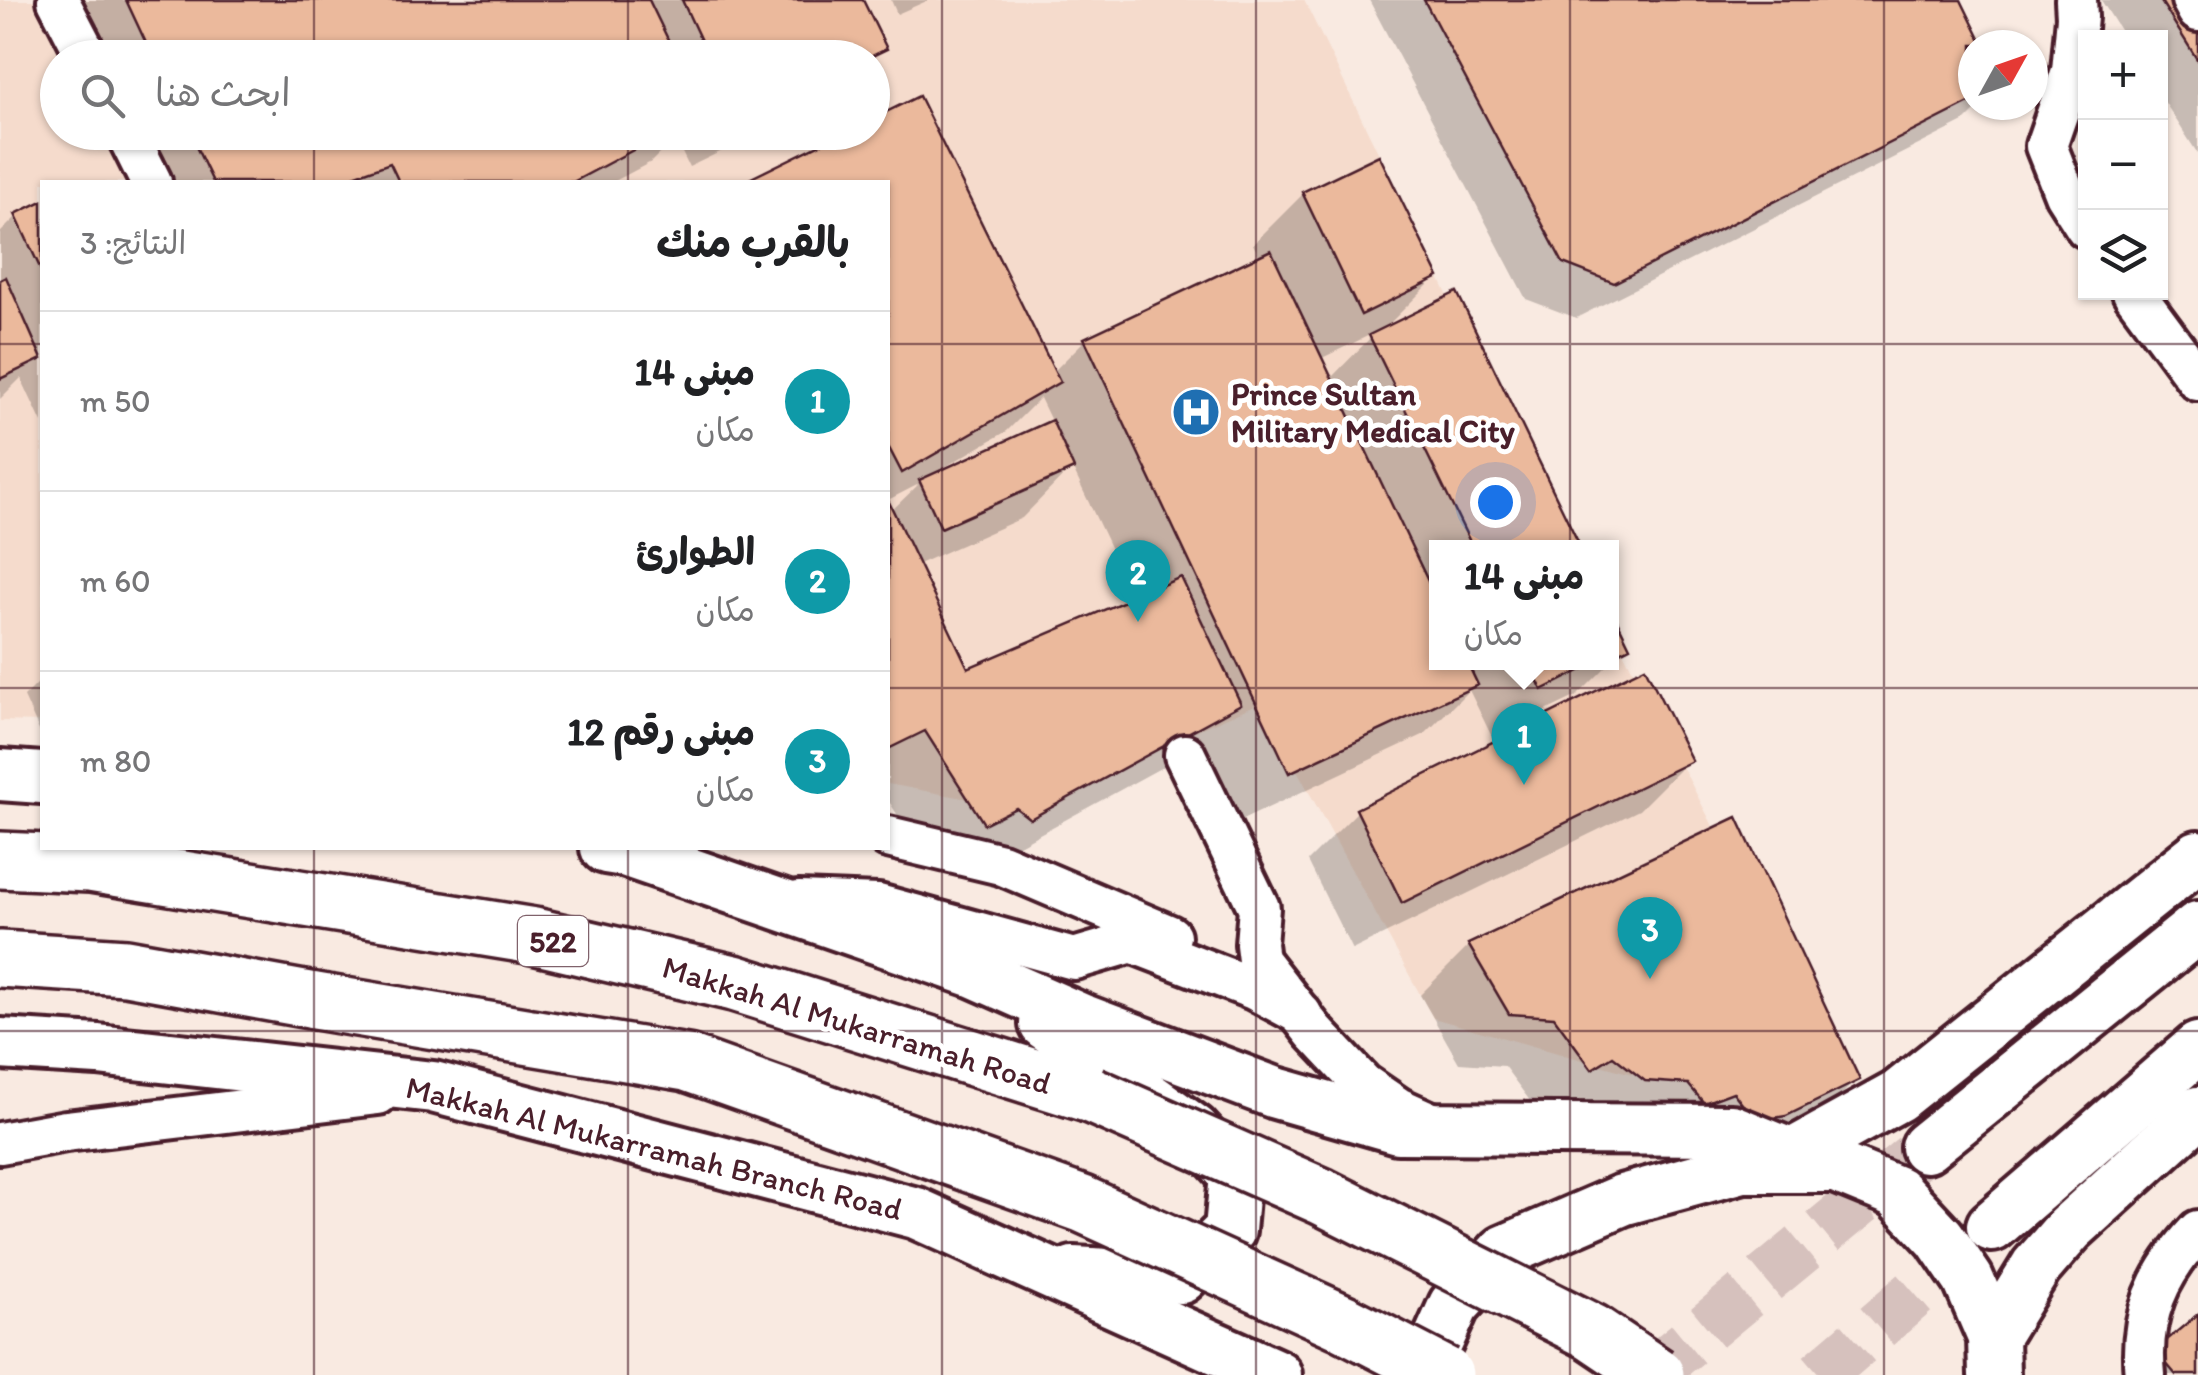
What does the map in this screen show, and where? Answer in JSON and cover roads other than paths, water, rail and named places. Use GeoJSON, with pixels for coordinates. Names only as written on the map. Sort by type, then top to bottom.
{"type":"FeatureCollection","features":[{"type":"Feature","properties":{"kind":"highway","name":"Makkah Al Mukarramah Road"},"geometry":{"type":"LineString","coordinates":[[0,860],[90,864],[534,936],[734,983],[1091,1095],[1322,1196],[1592,1332],[1656,1375]]}},
{"type":"Feature","properties":{"kind":"highway"},"geometry":{"type":"LineString","coordinates":[[0,960],[126,966],[686,1063],[1082,1204],[1342,1322],[1444,1375]]}},
{"type":"Feature","properties":{"kind":"main road"},"geometry":{"type":"LineString","coordinates":[[0,775],[40,778]]}},
{"type":"Feature","properties":{"kind":"main road"},"geometry":{"type":"LineString","coordinates":[[612,850],[972,972],[1084,1020],[1276,1093],[1398,1128],[1731,1130],[1798,1164],[1897,1192],[1940,1238],[1968,1279],[1993,1356]]}},
{"type":"Feature","properties":{"kind":"main road"},"geometry":{"type":"LineString","coordinates":[[1430,1375],[1432,1354],[1454,1304],[1504,1251],[1622,1200],[1743,1167],[1798,1164],[1898,1096],[2198,856]]}},
{"type":"Feature","properties":{"kind":"main road"},"geometry":{"type":"LineString","coordinates":[[1926,1147],[2198,927]]}},
{"type":"Feature","properties":{"kind":"main road"},"geometry":{"type":"LineString","coordinates":[[972,972],[1194,1130],[1235,1175],[1230,1230],[1181,1278],[1043,1270]]}},
{"type":"Feature","properties":{"kind":"main road","name":"Makkah Al Mukarramah Branch Road"},"geometry":{"type":"LineString","coordinates":[[0,1044],[98,1050],[432,1087],[916,1214],[1276,1375]]}},
{"type":"Feature","properties":{"kind":"main road"},"geometry":{"type":"LineString","coordinates":[[1992,1226],[2198,1048]]}},
{"type":"Feature","properties":{"kind":"main road"},"geometry":{"type":"LineString","coordinates":[[1993,1356],[2036,1268],[2069,1229],[2198,1112]]}},
{"type":"Feature","properties":{"kind":"street"},"geometry":{"type":"LineString","coordinates":[[58,0],[79,40]]}},
{"type":"Feature","properties":{"kind":"street"},"geometry":{"type":"LineString","coordinates":[[2076,0],[2072,71],[2046,146],[2065,194],[2078,214]]}},
{"type":"Feature","properties":{"kind":"street"},"geometry":{"type":"LineString","coordinates":[[2192,0],[2198,11]]}},
{"type":"Feature","properties":{"kind":"street"},"geometry":{"type":"LineString","coordinates":[[135,150],[150,180]]}},
{"type":"Feature","properties":{"kind":"street"},"geometry":{"type":"LineString","coordinates":[[2139,300],[2198,380]]}},
{"type":"Feature","properties":{"kind":"street"},"geometry":{"type":"LineString","coordinates":[[1185,755],[1259,908],[1258,960],[1363,1084],[1398,1108],[1442,1128]]}},
{"type":"Feature","properties":{"kind":"street"},"geometry":{"type":"LineString","coordinates":[[890,837],[1001,864],[1274,981]]}},
{"type":"Feature","properties":{"kind":"street"},"geometry":{"type":"LineString","coordinates":[[769,901],[878,905],[1074,959],[1132,942],[1254,989],[1301,1014]]}},
{"type":"Feature","properties":{"kind":"street"},"geometry":{"type":"LineString","coordinates":[[0,1143],[86,1128],[432,1087]]}},
{"type":"Feature","properties":{"kind":"street"},"geometry":{"type":"LineString","coordinates":[[2145,1375],[2142,1344],[2153,1296],[2198,1231]]}},
{"type":"Feature","properties":{"kind":"tunnel"},"geometry":{"type":"LineString","coordinates":[[1649,1375],[1926,1147]]}},
{"type":"Feature","properties":{"kind":"tunnel"},"geometry":{"type":"LineString","coordinates":[[1820,1375],[1987,1231]]}},
{"type":"Feature","properties":{"kind":"place","name":"Prince Sultan Military Medical City"},"geometry":{"type":"Point","coordinates":[1196,412]}},
{"type":"Feature","properties":{"kind":"place","name":"الطوارئ"},"geometry":{"type":"Point","coordinates":[1138,622]}},
{"type":"Feature","properties":{"kind":"place","name":"مبنى 14"},"geometry":{"type":"Point","coordinates":[1524,785]}},
{"type":"Feature","properties":{"kind":"place","name":"مبنى رقم 12"},"geometry":{"type":"Point","coordinates":[1650,979]}}]}
